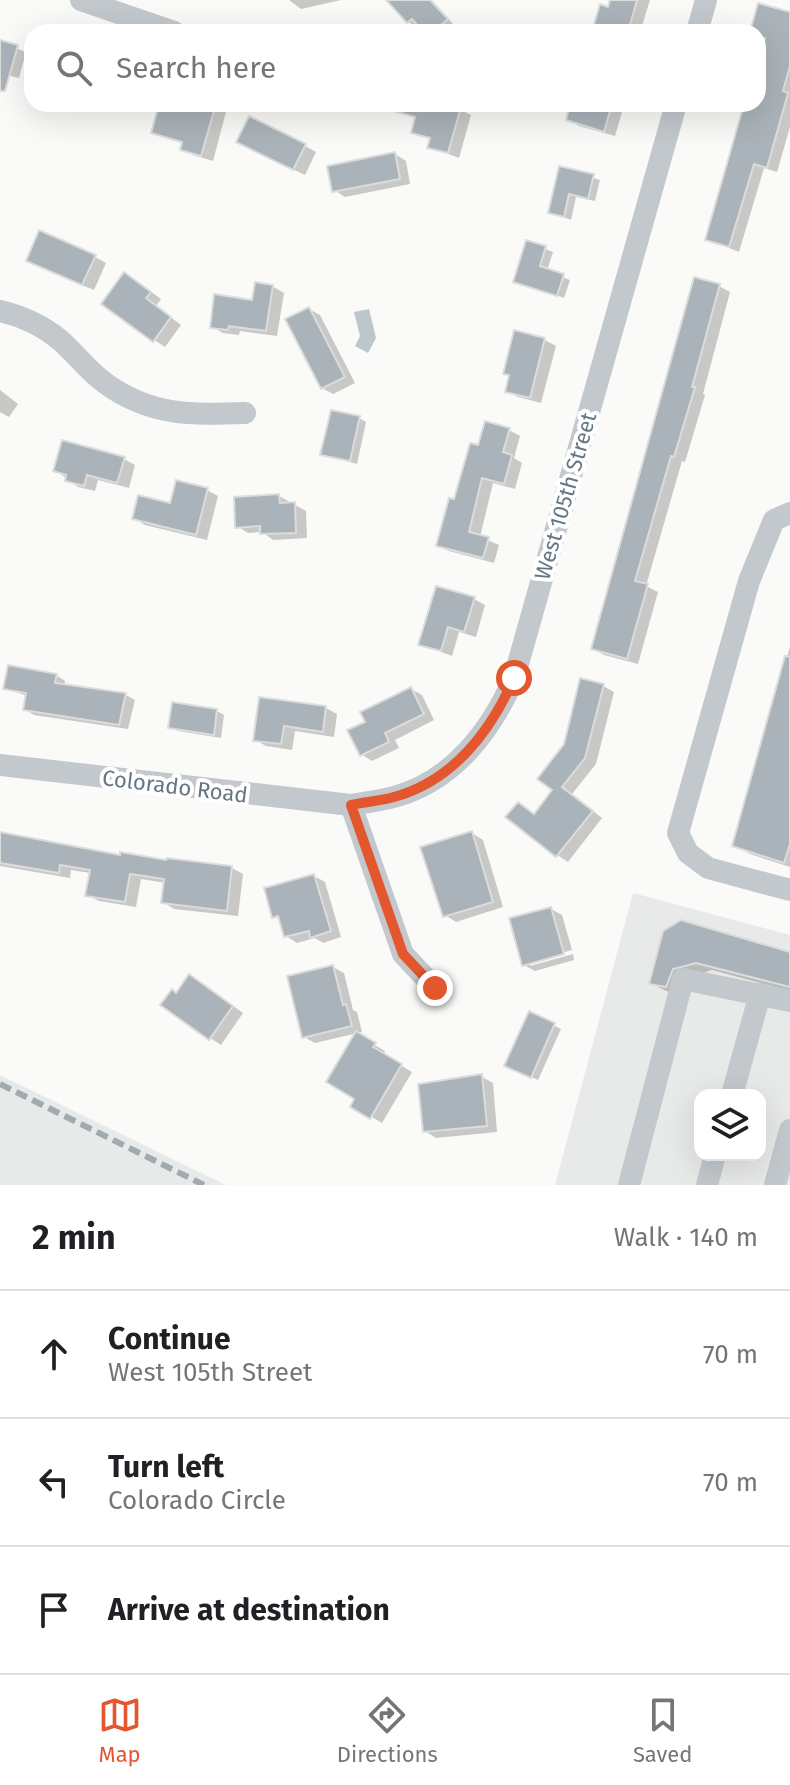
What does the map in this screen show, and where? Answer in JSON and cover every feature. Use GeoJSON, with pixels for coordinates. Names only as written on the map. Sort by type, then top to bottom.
{"type":"FeatureCollection","features":[{"type":"Feature","properties":{"kind":"street"},"geometry":{"type":"LineString","coordinates":[[81,0],[151,24]]}},
{"type":"Feature","properties":{"kind":"street"},"geometry":{"type":"LineString","coordinates":[[699,24],[706,0]]}},
{"type":"Feature","properties":{"kind":"street","name":"West 105th Street"},"geometry":{"type":"LineString","coordinates":[[351,805],[396,797],[428,783],[456,763],[481,739],[500,711],[514,678],[674,112]]}},
{"type":"Feature","properties":{"kind":"street"},"geometry":{"type":"LineString","coordinates":[[0,311],[35,324],[59,339],[104,382],[132,399],[163,411],[197,415],[245,413]]}},
{"type":"Feature","properties":{"kind":"street"},"geometry":{"type":"LineString","coordinates":[[788,516],[774,520],[749,581],[678,833],[688,853],[708,868],[790,890]]}},
{"type":"Feature","properties":{"kind":"street","name":"Colorado Road"},"geometry":{"type":"LineString","coordinates":[[0,765],[351,805]]}},
{"type":"Feature","properties":{"kind":"street"},"geometry":{"type":"LineString","coordinates":[[351,805],[403,954],[435,988]]}},
{"type":"Feature","properties":{"kind":"street"},"geometry":{"type":"LineString","coordinates":[[629,1185],[683,979],[790,1001]]}},
{"type":"Feature","properties":{"kind":"street"},"geometry":{"type":"LineString","coordinates":[[734,1089],[760,994]]}},
{"type":"Feature","properties":{"kind":"street"},"geometry":{"type":"LineString","coordinates":[[775,1185],[790,1130]]}},
{"type":"Feature","properties":{"kind":"street"},"geometry":{"type":"LineString","coordinates":[[707,1185],[713,1161]]}},
{"type":"Feature","properties":{"kind":"shaded area"},"geometry":{"type":"Polygon","coordinates":[[[369,309],[376,338],[368,353],[355,346],[360,336],[354,312],[369,309]]]}},
{"type":"Feature","properties":{"kind":"shaded area"},"geometry":{"type":"Polygon","coordinates":[[[633,893],[790,935],[790,1185],[555,1185],[633,893]]]}},
{"type":"Feature","properties":{"kind":"shaded area"},"geometry":{"type":"Polygon","coordinates":[[[0,1075],[226,1185],[0,1185],[0,1075]]]}},
{"type":"Feature","properties":{"kind":"building"},"geometry":{"type":"Polygon","coordinates":[[[386,0],[430,0],[448,19],[442,24],[416,24],[412,19],[407,23],[386,0]]]}},
{"type":"Feature","properties":{"kind":"building"},"geometry":{"type":"Polygon","coordinates":[[[610,0],[637,0],[630,24],[594,24],[600,4],[608,7],[610,0]]]}},
{"type":"Feature","properties":{"kind":"building"},"geometry":{"type":"Polygon","coordinates":[[[758,3],[790,12],[790,66],[783,91],[788,93],[767,168],[754,164],[729,247],[705,240],[742,112],[766,112],[766,24],[752,24],[758,3]]]}},
{"type":"Feature","properties":{"kind":"building"},"geometry":{"type":"Polygon","coordinates":[[[0,40],[18,45],[5,91],[0,91],[0,40]]]}},
{"type":"Feature","properties":{"kind":"building"},"geometry":{"type":"Polygon","coordinates":[[[157,112],[214,112],[201,156],[180,150],[182,142],[151,133],[157,112]]]}},
{"type":"Feature","properties":{"kind":"building"},"geometry":{"type":"Polygon","coordinates":[[[398,112],[460,112],[448,153],[427,148],[430,138],[411,133],[415,117],[398,112]]]}},
{"type":"Feature","properties":{"kind":"building"},"geometry":{"type":"Polygon","coordinates":[[[568,112],[610,112],[604,132],[566,120],[568,112]]]}},
{"type":"Feature","properties":{"kind":"building"},"geometry":{"type":"Polygon","coordinates":[[[249,116],[306,144],[293,170],[236,142],[249,116]]]}},
{"type":"Feature","properties":{"kind":"building"},"geometry":{"type":"Polygon","coordinates":[[[395,152],[400,179],[332,192],[327,166],[395,152]]]}},
{"type":"Feature","properties":{"kind":"building"},"geometry":{"type":"Polygon","coordinates":[[[559,166],[594,174],[588,199],[569,194],[564,217],[548,213],[559,166]]]}},
{"type":"Feature","properties":{"kind":"building"},"geometry":{"type":"Polygon","coordinates":[[[39,230],[96,255],[82,285],[26,261],[39,230]]]}},
{"type":"Feature","properties":{"kind":"building"},"geometry":{"type":"Polygon","coordinates":[[[526,240],[546,246],[540,266],[564,274],[557,296],[513,282],[526,240]]]}},
{"type":"Feature","properties":{"kind":"building"},"geometry":{"type":"Polygon","coordinates":[[[124,272],[151,292],[146,298],[171,317],[153,342],[101,304],[124,272]]]}},
{"type":"Feature","properties":{"kind":"building"},"geometry":{"type":"Polygon","coordinates":[[[694,277],[720,284],[692,387],[695,387],[674,457],[671,456],[635,581],[648,584],[627,659],[591,649],[694,277]]]}},
{"type":"Feature","properties":{"kind":"building"},"geometry":{"type":"Polygon","coordinates":[[[255,282],[273,285],[266,331],[229,326],[228,330],[210,328],[214,294],[252,300],[255,282]]]}},
{"type":"Feature","properties":{"kind":"building"},"geometry":{"type":"Polygon","coordinates":[[[309,307],[345,377],[321,389],[285,319],[309,307]]]}},
{"type":"Feature","properties":{"kind":"building"},"geometry":{"type":"Polygon","coordinates":[[[514,330],[545,338],[530,398],[505,392],[509,375],[503,374],[514,330]]]}},
{"type":"Feature","properties":{"kind":"building"},"geometry":{"type":"Polygon","coordinates":[[[331,410],[360,416],[350,461],[320,455],[331,410]]]}},
{"type":"Feature","properties":{"kind":"building"},"geometry":{"type":"Polygon","coordinates":[[[485,421],[510,428],[503,452],[512,455],[504,484],[482,478],[469,532],[489,537],[483,558],[436,546],[449,498],[454,499],[470,443],[478,445],[485,421]]]}},
{"type":"Feature","properties":{"kind":"building"},"geometry":{"type":"Polygon","coordinates":[[[62,440],[125,457],[117,483],[87,475],[84,486],[65,481],[66,475],[53,471],[62,440]]]}},
{"type":"Feature","properties":{"kind":"building"},"geometry":{"type":"Polygon","coordinates":[[[176,480],[208,488],[196,535],[132,519],[138,495],[170,503],[176,480]]]}},
{"type":"Feature","properties":{"kind":"building"},"geometry":{"type":"Polygon","coordinates":[[[279,494],[280,503],[295,502],[296,533],[260,534],[260,526],[235,528],[234,497],[279,494]]]}},
{"type":"Feature","properties":{"kind":"building"},"geometry":{"type":"Polygon","coordinates":[[[436,586],[475,597],[464,632],[448,627],[441,651],[418,645],[436,586]]]}},
{"type":"Feature","properties":{"kind":"building"},"geometry":{"type":"Polygon","coordinates":[[[785,656],[790,657],[790,844],[784,863],[732,846],[785,656]]]}},
{"type":"Feature","properties":{"kind":"building"},"geometry":{"type":"Polygon","coordinates":[[[8,665],[57,674],[55,683],[126,693],[119,725],[23,710],[26,693],[3,689],[8,665]]]}},
{"type":"Feature","properties":{"kind":"building"},"geometry":{"type":"Polygon","coordinates":[[[580,678],[604,684],[585,758],[562,787],[593,811],[556,857],[505,817],[518,802],[534,814],[552,790],[537,779],[564,744],[580,678]]]}},
{"type":"Feature","properties":{"kind":"building"},"geometry":{"type":"Polygon","coordinates":[[[411,687],[424,714],[385,733],[389,742],[360,756],[347,730],[365,722],[360,712],[411,687]]]}},
{"type":"Feature","properties":{"kind":"building"},"geometry":{"type":"Polygon","coordinates":[[[259,697],[326,706],[323,732],[284,726],[281,744],[253,741],[259,697]]]}},
{"type":"Feature","properties":{"kind":"building"},"geometry":{"type":"Polygon","coordinates":[[[172,702],[217,709],[214,735],[168,728],[172,702]]]}},
{"type":"Feature","properties":{"kind":"building"},"geometry":{"type":"Polygon","coordinates":[[[472,831],[493,902],[443,917],[420,847],[472,831]]]}},
{"type":"Feature","properties":{"kind":"building"},"geometry":{"type":"Polygon","coordinates":[[[0,832],[120,855],[120,852],[232,866],[227,911],[161,903],[164,879],[130,874],[125,902],[85,896],[90,870],[60,865],[59,873],[0,863],[0,832]]]}},
{"type":"Feature","properties":{"kind":"building"},"geometry":{"type":"Polygon","coordinates":[[[314,874],[331,931],[310,938],[309,931],[284,937],[278,916],[272,918],[264,888],[314,874]]]}},
{"type":"Feature","properties":{"kind":"building"},"geometry":{"type":"Polygon","coordinates":[[[551,907],[564,954],[522,966],[509,918],[551,907]]]}},
{"type":"Feature","properties":{"kind":"building"},"geometry":{"type":"Polygon","coordinates":[[[681,920],[790,952],[790,987],[696,963],[673,969],[666,987],[649,984],[663,931],[681,920]]]}},
{"type":"Feature","properties":{"kind":"building"},"geometry":{"type":"Polygon","coordinates":[[[333,965],[352,1026],[302,1038],[287,976],[333,965]]]}},
{"type":"Feature","properties":{"kind":"building"},"geometry":{"type":"Polygon","coordinates":[[[189,974],[233,1006],[209,1040],[160,1005],[172,989],[176,993],[189,974]]]}},
{"type":"Feature","properties":{"kind":"building"},"geometry":{"type":"Polygon","coordinates":[[[529,1011],[555,1023],[531,1078],[504,1066],[529,1011]]]}},
{"type":"Feature","properties":{"kind":"building"},"geometry":{"type":"Polygon","coordinates":[[[356,1031],[376,1043],[373,1047],[402,1064],[370,1119],[350,1107],[354,1099],[326,1082],[356,1031]]]}},
{"type":"Feature","properties":{"kind":"building"},"geometry":{"type":"Polygon","coordinates":[[[482,1074],[487,1126],[423,1132],[418,1084],[482,1074]]]}},
{"type":"Feature","properties":{"kind":"railway"},"geometry":{"type":"LineString","coordinates":[[0,1084],[204,1185]]}},
{"type":"Feature","properties":{"kind":"route"},"geometry":{"type":"LineString","coordinates":[[435,988],[403,954],[351,805],[396,797],[428,783],[456,763],[481,739],[500,711],[514,678]]}}]}
